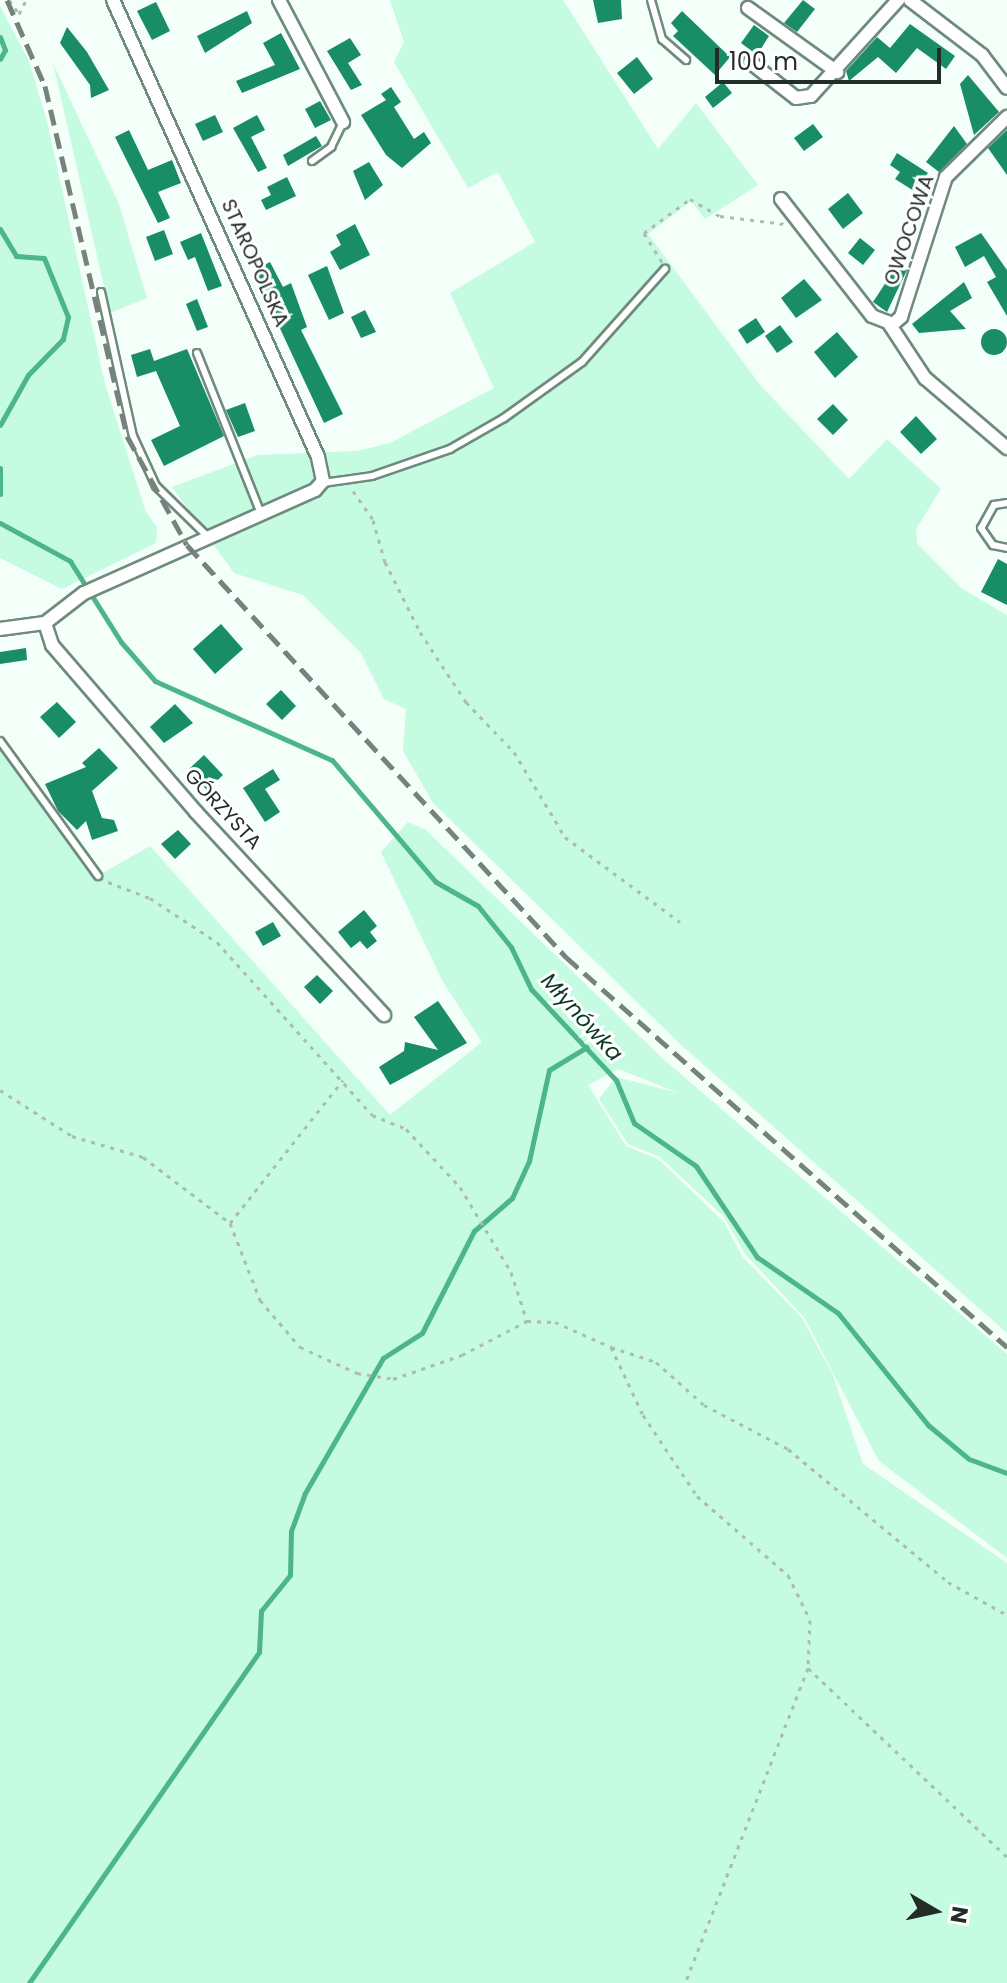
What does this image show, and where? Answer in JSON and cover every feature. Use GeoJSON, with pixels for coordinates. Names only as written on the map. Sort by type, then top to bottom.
{"type":"FeatureCollection","features":[{"type":"Feature","properties":{"kind":"street","name":"STAROPOLSKA"},"geometry":{"type":"LineString","coordinates":[[113,0],[313,444],[322,483]]}},
{"type":"Feature","properties":{"kind":"street"},"geometry":{"type":"LineString","coordinates":[[279,0],[343,122]]}},
{"type":"Feature","properties":{"kind":"street"},"geometry":{"type":"LineString","coordinates":[[750,62],[801,99],[837,72],[898,0]]}},
{"type":"Feature","properties":{"kind":"street"},"geometry":{"type":"LineString","coordinates":[[910,0],[982,55],[1006,86]]}},
{"type":"Feature","properties":{"kind":"street"},"geometry":{"type":"LineString","coordinates":[[748,8],[837,72]]}},
{"type":"Feature","properties":{"kind":"street","name":"OWOCOWA"},"geometry":{"type":"LineString","coordinates":[[890,325],[901,317],[946,177],[1007,117]]}},
{"type":"Feature","properties":{"kind":"street","name":"OWOCOWA"},"geometry":{"type":"LineString","coordinates":[[781,199],[872,316],[890,325],[925,378],[1007,448]]}},
{"type":"Feature","properties":{"kind":"street"},"geometry":{"type":"LineString","coordinates":[[0,629],[45,623],[90,590],[322,483]]}},
{"type":"Feature","properties":{"kind":"street","name":"GÓRZYSTA"},"geometry":{"type":"LineString","coordinates":[[45,623],[52,645],[196,812],[384,1015]]}},
{"type":"Feature","properties":{"kind":"lane"},"geometry":{"type":"LineString","coordinates":[[651,0],[662,39],[686,60]]}},
{"type":"Feature","properties":{"kind":"lane"},"geometry":{"type":"LineString","coordinates":[[312,161],[331,147],[343,122]]}},
{"type":"Feature","properties":{"kind":"lane"},"geometry":{"type":"LineString","coordinates":[[322,483],[344,483],[450,449],[504,418],[582,362],[665,269]]}},
{"type":"Feature","properties":{"kind":"lane"},"geometry":{"type":"LineString","coordinates":[[101,295],[139,448],[156,486],[207,536]]}},
{"type":"Feature","properties":{"kind":"lane"},"geometry":{"type":"LineString","coordinates":[[197,353],[260,511]]}},
{"type":"Feature","properties":{"kind":"lane"},"geometry":{"type":"LineString","coordinates":[[1007,503],[994,505],[981,528],[993,545],[1007,548]]}},
{"type":"Feature","properties":{"kind":"lane"},"geometry":{"type":"LineString","coordinates":[[0,741],[98,876]]}},
{"type":"Feature","properties":{"kind":"path"},"geometry":{"type":"LineString","coordinates":[[9,0],[19,14],[26,0]]}},
{"type":"Feature","properties":{"kind":"path"},"geometry":{"type":"LineString","coordinates":[[665,269],[644,233],[690,199],[720,216],[804,226]]}},
{"type":"Feature","properties":{"kind":"path"},"geometry":{"type":"LineString","coordinates":[[344,483],[366,506],[420,632],[466,702],[514,752],[565,837],[680,922]]}},
{"type":"Feature","properties":{"kind":"path"},"geometry":{"type":"LineString","coordinates":[[98,876],[150,898],[217,942],[372,1115],[406,1129],[460,1187],[511,1272],[527,1321]]}},
{"type":"Feature","properties":{"kind":"path"},"geometry":{"type":"LineString","coordinates":[[230,1223],[343,1080]]}},
{"type":"Feature","properties":{"kind":"path"},"geometry":{"type":"LineString","coordinates":[[0,1090],[72,1136],[143,1157],[230,1223],[260,1300],[300,1347],[357,1373],[393,1379],[462,1355],[527,1321],[555,1322],[611,1347],[656,1362],[704,1405],[788,1449],[948,1582],[1007,1615]]}},
{"type":"Feature","properties":{"kind":"path"},"geometry":{"type":"LineString","coordinates":[[611,1347],[643,1415],[697,1496],[788,1575],[810,1620],[808,1668],[685,1983]]}},
{"type":"Feature","properties":{"kind":"path"},"geometry":{"type":"LineString","coordinates":[[808,1668],[1007,1857]]}},
{"type":"Feature","properties":{"kind":"green space"},"geometry":{"type":"Polygon","coordinates":[[[390,0],[563,0],[658,149],[696,103],[758,185],[705,219],[691,201],[648,234],[761,386],[849,479],[887,439],[941,489],[916,529],[917,543],[961,588],[1007,615],[1007,1333],[679,1043],[433,803],[403,751],[406,709],[384,699],[361,653],[303,595],[234,573],[172,487],[258,455],[357,451],[390,443],[494,388],[450,293],[535,242],[498,172],[468,188],[394,62],[404,42],[390,0]]]}},
{"type":"Feature","properties":{"kind":"green space"},"geometry":{"type":"Polygon","coordinates":[[[0,6],[29,61],[47,121],[105,384],[146,512],[157,527],[156,543],[62,589],[0,558],[0,6]]]}},
{"type":"Feature","properties":{"kind":"green space"},"geometry":{"type":"Polygon","coordinates":[[[53,63],[119,204],[147,298],[110,313],[53,63]]]}},
{"type":"Feature","properties":{"kind":"green space"},"geometry":{"type":"Polygon","coordinates":[[[0,748],[94,878],[150,846],[390,1115],[482,1042],[443,982],[381,852],[408,822],[426,830],[661,1057],[1007,1354],[1007,1558],[879,1461],[804,1317],[745,1254],[724,1217],[660,1157],[628,1144],[599,1099],[616,1077],[679,1093],[618,1069],[588,1085],[626,1146],[658,1159],[724,1222],[742,1256],[802,1318],[832,1373],[863,1464],[1007,1563],[1007,1983],[0,1983],[0,748]]]}},
{"type":"Feature","properties":{"kind":"building"},"geometry":{"type":"Polygon","coordinates":[[[593,0],[621,0],[622,19],[598,23],[593,0]]]}},
{"type":"Feature","properties":{"kind":"building"},"geometry":{"type":"Polygon","coordinates":[[[803,0],[815,9],[797,32],[784,23],[803,0]]]}},
{"type":"Feature","properties":{"kind":"building"},"geometry":{"type":"Polygon","coordinates":[[[156,2],[170,31],[152,40],[137,11],[156,2]]]}},
{"type":"Feature","properties":{"kind":"building"},"geometry":{"type":"Polygon","coordinates":[[[247,11],[252,23],[205,53],[197,36],[247,11]]]}},
{"type":"Feature","properties":{"kind":"building"},"geometry":{"type":"Polygon","coordinates":[[[682,11],[730,57],[715,75],[673,36],[678,31],[671,23],[682,11]]]}},
{"type":"Feature","properties":{"kind":"building"},"geometry":{"type":"Polygon","coordinates":[[[910,24],[955,56],[946,69],[917,48],[896,73],[878,57],[849,81],[846,71],[877,37],[890,48],[910,24]]]}},
{"type":"Feature","properties":{"kind":"building"},"geometry":{"type":"Polygon","coordinates":[[[754,25],[769,36],[757,55],[741,43],[754,25]]]}},
{"type":"Feature","properties":{"kind":"building"},"geometry":{"type":"Polygon","coordinates":[[[67,27],[87,52],[109,90],[91,98],[90,85],[60,43],[67,27]]]}},
{"type":"Feature","properties":{"kind":"building"},"geometry":{"type":"Polygon","coordinates":[[[281,33],[300,69],[242,93],[236,81],[275,65],[263,43],[281,33]]]}},
{"type":"Feature","properties":{"kind":"building"},"geometry":{"type":"Polygon","coordinates":[[[350,38],[361,55],[348,63],[362,85],[351,90],[327,51],[350,38]]]}},
{"type":"Feature","properties":{"kind":"building"},"geometry":{"type":"Polygon","coordinates":[[[637,57],[653,79],[634,94],[617,73],[637,57]]]}},
{"type":"Feature","properties":{"kind":"building"},"geometry":{"type":"Polygon","coordinates":[[[968,75],[999,112],[974,135],[960,84],[968,75]]]}},
{"type":"Feature","properties":{"kind":"building"},"geometry":{"type":"Polygon","coordinates":[[[723,82],[732,93],[713,108],[705,97],[723,82]]]}},
{"type":"Feature","properties":{"kind":"building"},"geometry":{"type":"Polygon","coordinates":[[[391,87],[401,102],[394,107],[414,139],[424,132],[431,143],[402,168],[386,155],[361,115],[386,100],[381,94],[391,87]]]}},
{"type":"Feature","properties":{"kind":"building"},"geometry":{"type":"Polygon","coordinates":[[[320,101],[331,120],[315,128],[305,109],[320,101]]]}},
{"type":"Feature","properties":{"kind":"building"},"geometry":{"type":"Polygon","coordinates":[[[215,115],[223,132],[203,141],[195,124],[215,115]]]}},
{"type":"Feature","properties":{"kind":"building"},"geometry":{"type":"Polygon","coordinates":[[[257,115],[265,130],[251,137],[267,168],[258,172],[233,128],[257,115]]]}},
{"type":"Feature","properties":{"kind":"building"},"geometry":{"type":"Polygon","coordinates":[[[813,124],[823,137],[804,151],[794,138],[813,124]]]}},
{"type":"Feature","properties":{"kind":"building"},"geometry":{"type":"Polygon","coordinates":[[[954,126],[967,144],[939,172],[926,162],[954,126]]]}},
{"type":"Feature","properties":{"kind":"building"},"geometry":{"type":"Polygon","coordinates":[[[129,130],[148,170],[172,160],[181,183],[158,192],[170,218],[158,223],[115,137],[129,130]]]}},
{"type":"Feature","properties":{"kind":"building"},"geometry":{"type":"Polygon","coordinates":[[[1007,130],[1007,175],[988,148],[1007,130]]]}},
{"type":"Feature","properties":{"kind":"building"},"geometry":{"type":"Polygon","coordinates":[[[316,136],[322,146],[288,166],[283,155],[316,136]]]}},
{"type":"Feature","properties":{"kind":"building"},"geometry":{"type":"Polygon","coordinates":[[[897,153],[928,173],[914,191],[895,179],[900,172],[890,165],[897,153]]]}},
{"type":"Feature","properties":{"kind":"building"},"geometry":{"type":"Polygon","coordinates":[[[369,162],[383,185],[365,200],[353,171],[369,162]]]}},
{"type":"Feature","properties":{"kind":"building"},"geometry":{"type":"Polygon","coordinates":[[[287,177],[296,196],[266,210],[261,200],[271,195],[267,187],[287,177]]]}},
{"type":"Feature","properties":{"kind":"building"},"geometry":{"type":"Polygon","coordinates":[[[848,193],[863,213],[843,229],[828,209],[848,193]]]}},
{"type":"Feature","properties":{"kind":"building"},"geometry":{"type":"Polygon","coordinates":[[[355,224],[370,255],[340,270],[330,252],[341,245],[336,235],[355,224]]]}},
{"type":"Feature","properties":{"kind":"building"},"geometry":{"type":"Polygon","coordinates":[[[164,230],[173,254],[155,261],[146,237],[164,230]]]}},
{"type":"Feature","properties":{"kind":"building"},"geometry":{"type":"Polygon","coordinates":[[[201,233],[222,286],[208,291],[195,257],[188,260],[180,242],[201,233]]]}},
{"type":"Feature","properties":{"kind":"building"},"geometry":{"type":"Polygon","coordinates":[[[981,233],[1007,270],[1007,316],[987,282],[996,277],[984,256],[965,267],[955,247],[981,233]]]}},
{"type":"Feature","properties":{"kind":"building"},"geometry":{"type":"Polygon","coordinates":[[[860,238],[875,250],[863,265],[848,253],[860,238]]]}},
{"type":"Feature","properties":{"kind":"building"},"geometry":{"type":"Polygon","coordinates":[[[270,262],[283,287],[291,283],[307,327],[301,330],[343,414],[324,423],[256,277],[256,269],[270,262]]]}},
{"type":"Feature","properties":{"kind":"building"},"geometry":{"type":"Polygon","coordinates":[[[327,266],[344,313],[329,320],[308,275],[327,266]]]}},
{"type":"Feature","properties":{"kind":"building"},"geometry":{"type":"Polygon","coordinates":[[[896,267],[907,270],[887,312],[873,302],[896,267]]]}},
{"type":"Feature","properties":{"kind":"building"},"geometry":{"type":"Polygon","coordinates":[[[804,279],[822,300],[796,318],[781,298],[804,279]]]}},
{"type":"Feature","properties":{"kind":"building"},"geometry":{"type":"Polygon","coordinates":[[[964,282],[972,298],[950,311],[966,329],[919,333],[912,324],[964,282]]]}},
{"type":"Feature","properties":{"kind":"building"},"geometry":{"type":"Polygon","coordinates":[[[197,299],[208,327],[197,331],[186,304],[197,299]]]}},
{"type":"Feature","properties":{"kind":"building"},"geometry":{"type":"Polygon","coordinates":[[[365,310],[376,332],[361,338],[351,317],[365,310]]]}},
{"type":"Feature","properties":{"kind":"building"},"geometry":{"type":"Polygon","coordinates":[[[756,318],[765,332],[747,344],[738,330],[756,318]]]}},
{"type":"Feature","properties":{"kind":"building"},"geometry":{"type":"Polygon","coordinates":[[[780,325],[793,342],[777,353],[765,336],[780,325]]]}},
{"type":"Feature","properties":{"kind":"building"},"geometry":{"type":"Polygon","coordinates":[[[994,329],[1003,333],[1007,342],[1003,351],[994,355],[985,351],[981,342],[985,333],[994,329]]]}},
{"type":"Feature","properties":{"kind":"building"},"geometry":{"type":"Polygon","coordinates":[[[837,332],[858,357],[835,378],[814,352],[837,332]]]}},
{"type":"Feature","properties":{"kind":"building"},"geometry":{"type":"Polygon","coordinates":[[[150,349],[154,361],[187,349],[224,436],[164,466],[151,440],[180,426],[156,371],[137,377],[131,355],[150,349]]]}},
{"type":"Feature","properties":{"kind":"building"},"geometry":{"type":"Polygon","coordinates":[[[245,403],[255,431],[238,437],[226,410],[245,403]]]}},
{"type":"Feature","properties":{"kind":"building"},"geometry":{"type":"Polygon","coordinates":[[[833,404],[848,420],[833,435],[817,419],[833,404]]]}},
{"type":"Feature","properties":{"kind":"building"},"geometry":{"type":"Polygon","coordinates":[[[916,416],[937,439],[921,454],[900,432],[916,416]]]}},
{"type":"Feature","properties":{"kind":"building"},"geometry":{"type":"Polygon","coordinates":[[[998,559],[1007,564],[1007,605],[981,592],[998,559]]]}},
{"type":"Feature","properties":{"kind":"building"},"geometry":{"type":"Polygon","coordinates":[[[221,624],[243,649],[215,674],[193,649],[221,624]]]}},
{"type":"Feature","properties":{"kind":"building"},"geometry":{"type":"Polygon","coordinates":[[[26,648],[27,660],[0,664],[0,652],[26,648]]]}},
{"type":"Feature","properties":{"kind":"building"},"geometry":{"type":"Polygon","coordinates":[[[281,690],[296,706],[282,720],[266,704],[281,690]]]}},
{"type":"Feature","properties":{"kind":"building"},"geometry":{"type":"Polygon","coordinates":[[[57,702],[76,722],[59,738],[40,717],[57,702]]]}},
{"type":"Feature","properties":{"kind":"building"},"geometry":{"type":"Polygon","coordinates":[[[175,704],[193,723],[164,743],[150,727],[175,704]]]}},
{"type":"Feature","properties":{"kind":"building"},"geometry":{"type":"Polygon","coordinates":[[[99,748],[118,768],[92,791],[102,818],[114,820],[118,831],[92,840],[86,821],[77,830],[58,811],[45,784],[86,767],[82,763],[99,748]]]}},
{"type":"Feature","properties":{"kind":"building"},"geometry":{"type":"Polygon","coordinates":[[[204,755],[223,775],[207,790],[188,770],[204,755]]]}},
{"type":"Feature","properties":{"kind":"building"},"geometry":{"type":"Polygon","coordinates":[[[273,769],[280,780],[265,789],[280,812],[265,822],[243,788],[273,769]]]}},
{"type":"Feature","properties":{"kind":"building"},"geometry":{"type":"Polygon","coordinates":[[[178,830],[191,844],[175,859],[161,844],[178,830]]]}},
{"type":"Feature","properties":{"kind":"building"},"geometry":{"type":"Polygon","coordinates":[[[364,910],[377,926],[370,932],[377,941],[367,949],[360,941],[351,948],[338,932],[364,910]]]}},
{"type":"Feature","properties":{"kind":"building"},"geometry":{"type":"Polygon","coordinates":[[[273,922],[281,936],[263,946],[255,932],[273,922]]]}},
{"type":"Feature","properties":{"kind":"building"},"geometry":{"type":"Polygon","coordinates":[[[317,975],[333,991],[320,1004],[304,987],[317,975]]]}},
{"type":"Feature","properties":{"kind":"building"},"geometry":{"type":"Polygon","coordinates":[[[438,1001],[467,1043],[390,1085],[379,1067],[404,1051],[405,1042],[438,1050],[414,1017],[438,1001]]]}},
{"type":"Feature","properties":{"kind":"waterway","name":"Młynówka"},"geometry":{"type":"LineString","coordinates":[[0,37],[5,50],[0,59]]}},
{"type":"Feature","properties":{"kind":"waterway","name":"Młynówka"},"geometry":{"type":"LineString","coordinates":[[0,229],[16,256],[44,258],[68,317],[63,339],[28,375],[0,425]]}},
{"type":"Feature","properties":{"kind":"waterway","name":"Młynówka"},"geometry":{"type":"LineString","coordinates":[[0,468],[0,494]]}},
{"type":"Feature","properties":{"kind":"waterway","name":"Młynówka"},"geometry":{"type":"LineString","coordinates":[[0,523],[70,561],[121,642],[155,681],[332,760],[436,882],[478,906],[511,947],[531,989],[616,1080],[634,1123],[696,1166],[757,1257],[838,1313],[928,1425],[969,1459],[1007,1473]]}},
{"type":"Feature","properties":{"kind":"waterway"},"geometry":{"type":"LineString","coordinates":[[29,1983],[259,1652],[261,1611],[290,1575],[291,1531],[305,1493],[383,1358],[422,1333],[474,1231],[512,1198],[529,1161],[549,1070],[587,1047]]}},
{"type":"Feature","properties":{"kind":"railway"},"geometry":{"type":"LineString","coordinates":[[7,0],[45,86],[127,436],[187,545],[566,957],[1007,1347]]}}]}
